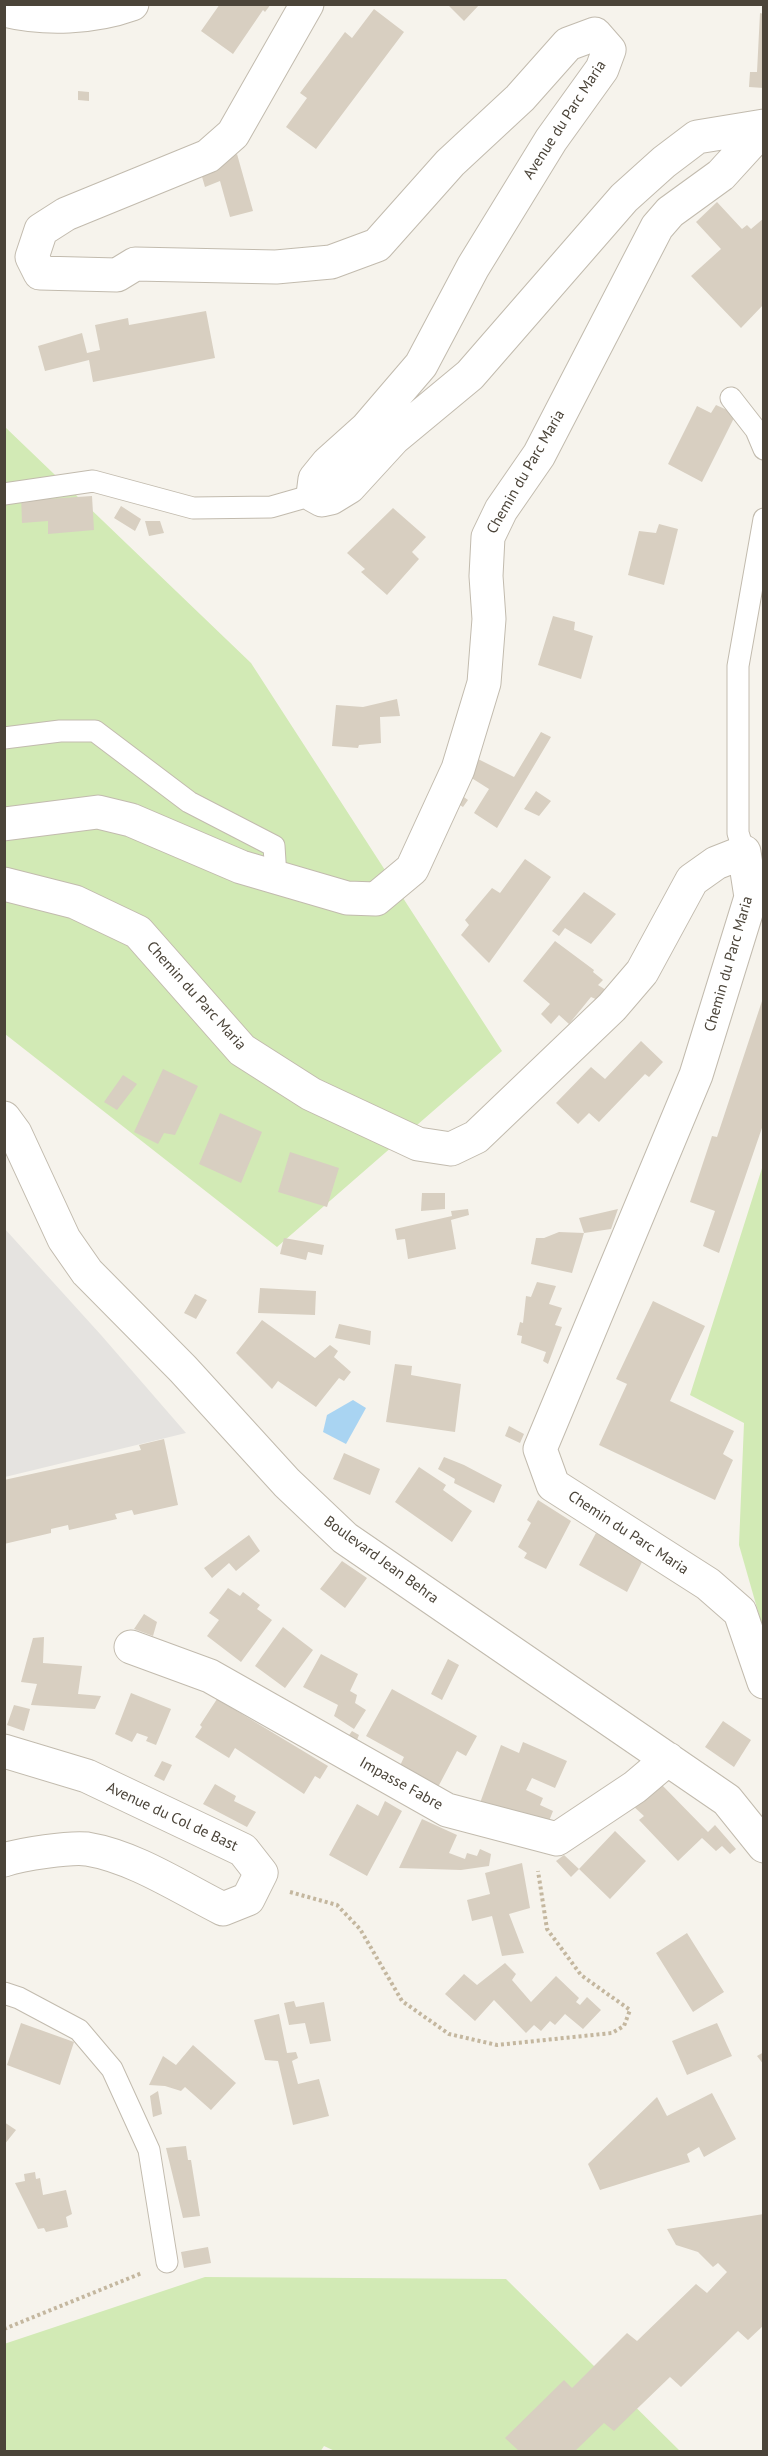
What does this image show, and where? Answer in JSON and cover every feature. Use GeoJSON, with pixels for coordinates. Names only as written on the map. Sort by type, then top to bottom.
{"type":"FeatureCollection","features":[{"type":"Feature","properties":{"kind":"street"},"geometry":{"type":"LineString","coordinates":[[4,10],[29,16],[107,13],[132,4]]}},
{"type":"Feature","properties":{"kind":"street","name":"Avenue du Parc Maria"},"geometry":{"type":"LineString","coordinates":[[307,4],[233,134],[208,156],[66,214],[40,230],[32,257],[40,273],[117,275],[135,264],[276,267],[331,262],[377,245],[450,163],[520,98],[568,44],[595,34],[609,50],[603,69],[551,140],[473,267],[421,365],[367,429],[328,463],[315,479],[313,495]]}},
{"type":"Feature","properties":{"kind":"street"},"geometry":{"type":"LineString","coordinates":[[313,495],[322,500],[331,498],[349,487],[394,438],[470,375],[624,198],[664,162],[697,137],[764,127]]}},
{"type":"Feature","properties":{"kind":"street","name":"Chemin du Parc Maria"},"geometry":{"type":"LineString","coordinates":[[4,824],[98,812],[131,820],[241,867],[347,898],[376,899],[412,869],[458,769],[484,684],[489,619],[486,576],[488,537],[496,519],[539,455],[657,227],[670,212],[721,176],[764,127]]}},
{"type":"Feature","properties":{"kind":"street","name":"Chemin du Parc Maria"},"geometry":{"type":"LineString","coordinates":[[4,884],[75,902],[138,932],[242,1050],[322,1100],[418,1144],[451,1149],[476,1137],[612,1006],[642,972],[692,880],[716,863],[744,852],[751,897],[696,1075],[540,1449],[553,1485],[708,1584],[740,1612],[764,1682]]}},
{"type":"Feature","properties":{"kind":"street","name":"Boulevard Jean Behra"},"geometry":{"type":"LineString","coordinates":[[4,1118],[15,1133],[64,1239],[87,1272],[183,1369],[316,1512],[345,1538],[727,1800],[763,1842]]}},
{"type":"Feature","properties":{"kind":"street","name":"Impasse Fabre"},"geometry":{"type":"LineString","coordinates":[[131,1647],[210,1676],[447,1810],[557,1839]]}},
{"type":"Feature","properties":{"kind":"street","name":"Avenue du Col de Bast"},"geometry":{"type":"LineString","coordinates":[[4,1751],[87,1776],[243,1850],[261,1873],[256,1882]]}},
{"type":"Feature","properties":{"kind":"street"},"geometry":{"type":"LineString","coordinates":[[557,1839],[635,1787],[668,1759]]}},
{"type":"Feature","properties":{"kind":"street"},"geometry":{"type":"LineString","coordinates":[[4,1860],[19,1855],[86,1849],[139,1866],[223,1910],[248,1899],[256,1882]]}},
{"type":"Feature","properties":{"kind":"lane"},"geometry":{"type":"LineString","coordinates":[[731,398],[756,430],[764,449]]}},
{"type":"Feature","properties":{"kind":"lane"},"geometry":{"type":"LineString","coordinates":[[4,494],[93,481],[193,508],[271,507],[313,495]]}},
{"type":"Feature","properties":{"kind":"lane"},"geometry":{"type":"LineString","coordinates":[[744,852],[738,833],[738,666],[764,519]]}},
{"type":"Feature","properties":{"kind":"lane"},"geometry":{"type":"LineString","coordinates":[[4,738],[60,731],[95,730],[189,802],[274,846],[276,877]]}},
{"type":"Feature","properties":{"kind":"lane"},"geometry":{"type":"LineString","coordinates":[[4,1993],[79,2030],[112,2069],[149,2150],[167,2262]]}},
{"type":"Feature","properties":{"kind":"path"},"geometry":{"type":"LineString","coordinates":[[256,1882],[337,1905],[360,1929],[402,2001],[449,2034],[497,2045],[612,2033],[624,2026],[630,2010],[580,1975],[547,1929],[537,1873],[557,1839]]}},
{"type":"Feature","properties":{"kind":"path"},"geometry":{"type":"LineString","coordinates":[[4,2329],[167,2262]]}},
{"type":"Feature","properties":{"kind":"green space"},"geometry":{"type":"Polygon","coordinates":[[[4,426],[251,663],[502,1051],[277,1247],[5,1034],[4,426]]]}},
{"type":"Feature","properties":{"kind":"green space"},"geometry":{"type":"Polygon","coordinates":[[[763,1165],[763,1629],[739,1545],[744,1423],[690,1395],[763,1165]]]}},
{"type":"Feature","properties":{"kind":"green space"},"geometry":{"type":"Polygon","coordinates":[[[205,2277],[506,2279],[680,2451],[337,2452],[324,2446],[320,2452],[5,2451],[4,2344],[205,2277]]]}},
{"type":"Feature","properties":{"kind":"shaded area"},"geometry":{"type":"Polygon","coordinates":[[[4,1228],[101,1335],[186,1433],[5,1477],[4,1228]]]}},
{"type":"Feature","properties":{"kind":"water"},"geometry":{"type":"Polygon","coordinates":[[[353,1400],[366,1408],[346,1444],[323,1432],[327,1415],[353,1400]]]}},
{"type":"Feature","properties":{"kind":"building"},"geometry":{"type":"Polygon","coordinates":[[[220,4],[271,4],[265,12],[263,10],[233,54],[201,31],[220,4]]]}},
{"type":"Feature","properties":{"kind":"building"},"geometry":{"type":"Polygon","coordinates":[[[447,4],[480,4],[464,21],[447,4]]]}},
{"type":"Feature","properties":{"kind":"building"},"geometry":{"type":"Polygon","coordinates":[[[374,9],[404,32],[316,149],[286,127],[307,98],[300,93],[345,32],[352,38],[374,9]]]}},
{"type":"Feature","properties":{"kind":"building"},"geometry":{"type":"Polygon","coordinates":[[[760,13],[764,14],[764,88],[749,87],[750,72],[757,72],[760,13]]]}},
{"type":"Feature","properties":{"kind":"building"},"geometry":{"type":"Polygon","coordinates":[[[78,91],[89,92],[89,101],[78,100],[78,91]]]}},
{"type":"Feature","properties":{"kind":"building"},"geometry":{"type":"Polygon","coordinates":[[[237,154],[253,211],[230,217],[220,181],[205,187],[200,170],[237,154]]]}},
{"type":"Feature","properties":{"kind":"building"},"geometry":{"type":"Polygon","coordinates":[[[717,202],[742,229],[747,225],[751,229],[764,218],[764,304],[741,328],[691,276],[721,249],[696,222],[717,202]]]}},
{"type":"Feature","properties":{"kind":"building"},"geometry":{"type":"Polygon","coordinates":[[[206,311],[215,358],[93,382],[89,360],[45,371],[38,346],[82,333],[87,353],[100,350],[95,325],[128,318],[129,325],[206,311]]]}},
{"type":"Feature","properties":{"kind":"building"},"geometry":{"type":"Polygon","coordinates":[[[716,405],[736,414],[702,482],[668,464],[697,406],[711,413],[716,405]]]}},
{"type":"Feature","properties":{"kind":"building"},"geometry":{"type":"Polygon","coordinates":[[[47,493],[47,499],[92,496],[94,530],[48,534],[48,521],[22,523],[21,495],[47,493]]]}},
{"type":"Feature","properties":{"kind":"building"},"geometry":{"type":"Polygon","coordinates":[[[121,506],[141,519],[135,531],[114,518],[121,506]]]}},
{"type":"Feature","properties":{"kind":"building"},"geometry":{"type":"Polygon","coordinates":[[[393,508],[426,537],[412,552],[419,559],[387,595],[361,572],[365,569],[347,553],[393,508]]]}},
{"type":"Feature","properties":{"kind":"building"},"geometry":{"type":"Polygon","coordinates":[[[145,521],[160,521],[164,533],[149,536],[145,521]]]}},
{"type":"Feature","properties":{"kind":"building"},"geometry":{"type":"Polygon","coordinates":[[[659,524],[678,529],[664,585],[628,575],[639,531],[656,533],[659,524]]]}},
{"type":"Feature","properties":{"kind":"building"},"geometry":{"type":"Polygon","coordinates":[[[553,616],[575,622],[574,630],[593,636],[581,679],[538,665],[553,616]]]}},
{"type":"Feature","properties":{"kind":"building"},"geometry":{"type":"Polygon","coordinates":[[[397,699],[400,716],[380,717],[381,743],[359,745],[358,748],[332,746],[336,705],[363,707],[397,699]]]}},
{"type":"Feature","properties":{"kind":"building"},"geometry":{"type":"Polygon","coordinates":[[[541,732],[551,737],[497,828],[474,813],[489,789],[470,777],[478,759],[514,777],[541,732]]]}},
{"type":"Feature","properties":{"kind":"building"},"geometry":{"type":"Polygon","coordinates":[[[536,791],[551,801],[539,816],[524,809],[536,791]]]}},
{"type":"Feature","properties":{"kind":"building"},"geometry":{"type":"Polygon","coordinates":[[[457,792],[468,800],[463,807],[453,801],[457,792]]]}},
{"type":"Feature","properties":{"kind":"building"},"geometry":{"type":"Polygon","coordinates":[[[525,859],[551,877],[489,963],[461,935],[469,925],[465,920],[492,888],[500,893],[525,859]]]}},
{"type":"Feature","properties":{"kind":"building"},"geometry":{"type":"Polygon","coordinates":[[[584,892],[616,914],[591,944],[565,928],[559,936],[552,931],[584,892]]]}},
{"type":"Feature","properties":{"kind":"building"},"geometry":{"type":"Polygon","coordinates":[[[555,941],[594,970],[593,972],[603,980],[598,985],[606,990],[600,1001],[591,997],[569,1024],[559,1015],[551,1024],[541,1014],[550,1004],[523,981],[555,941]]]}},
{"type":"Feature","properties":{"kind":"building"},"geometry":{"type":"Polygon","coordinates":[[[762,1001],[764,1122],[719,1253],[703,1246],[715,1211],[690,1202],[712,1136],[717,1137],[762,1001]]]}},
{"type":"Feature","properties":{"kind":"building"},"geometry":{"type":"Polygon","coordinates":[[[641,1041],[663,1062],[649,1077],[645,1074],[599,1122],[589,1113],[578,1124],[556,1103],[591,1067],[605,1079],[641,1041]]]}},
{"type":"Feature","properties":{"kind":"building"},"geometry":{"type":"Polygon","coordinates":[[[163,1069],[198,1086],[175,1135],[164,1133],[158,1144],[134,1132],[163,1069]]]}},
{"type":"Feature","properties":{"kind":"building"},"geometry":{"type":"Polygon","coordinates":[[[123,1075],[137,1084],[117,1110],[104,1102],[123,1075]]]}},
{"type":"Feature","properties":{"kind":"building"},"geometry":{"type":"Polygon","coordinates":[[[220,1113],[262,1132],[241,1183],[199,1164],[220,1113]]]}},
{"type":"Feature","properties":{"kind":"building"},"geometry":{"type":"Polygon","coordinates":[[[290,1152],[339,1168],[327,1207],[278,1192],[290,1152]]]}},
{"type":"Feature","properties":{"kind":"building"},"geometry":{"type":"Polygon","coordinates":[[[422,1193],[445,1193],[445,1209],[421,1211],[422,1193]]]}},
{"type":"Feature","properties":{"kind":"building"},"geometry":{"type":"Polygon","coordinates":[[[468,1209],[469,1215],[451,1220],[456,1249],[408,1259],[405,1239],[397,1240],[395,1229],[452,1216],[451,1211],[468,1209]]]}},
{"type":"Feature","properties":{"kind":"building"},"geometry":{"type":"Polygon","coordinates":[[[618,1209],[611,1229],[584,1233],[579,1218],[618,1209]]]}},
{"type":"Feature","properties":{"kind":"building"},"geometry":{"type":"Polygon","coordinates":[[[559,1232],[584,1233],[572,1273],[531,1264],[536,1238],[544,1238],[559,1232]]]}},
{"type":"Feature","properties":{"kind":"building"},"geometry":{"type":"Polygon","coordinates":[[[284,1238],[324,1245],[322,1255],[308,1252],[306,1260],[280,1254],[284,1238]]]}},
{"type":"Feature","properties":{"kind":"building"},"geometry":{"type":"Polygon","coordinates":[[[537,1282],[556,1286],[549,1304],[562,1308],[555,1325],[562,1327],[548,1364],[543,1361],[546,1352],[521,1343],[522,1336],[517,1335],[520,1322],[523,1323],[526,1296],[531,1297],[537,1282]]]}},
{"type":"Feature","properties":{"kind":"building"},"geometry":{"type":"Polygon","coordinates":[[[260,1288],[316,1291],[315,1315],[258,1313],[260,1288]]]}},
{"type":"Feature","properties":{"kind":"building"},"geometry":{"type":"Polygon","coordinates":[[[195,1294],[207,1300],[196,1319],[184,1313],[195,1294]]]}},
{"type":"Feature","properties":{"kind":"building"},"geometry":{"type":"Polygon","coordinates":[[[653,1301],[705,1326],[670,1401],[734,1431],[723,1454],[733,1460],[715,1500],[599,1445],[627,1384],[616,1379],[653,1301]]]}},
{"type":"Feature","properties":{"kind":"building"},"geometry":{"type":"Polygon","coordinates":[[[262,1320],[315,1358],[330,1345],[338,1351],[334,1357],[351,1372],[344,1381],[339,1378],[316,1407],[278,1381],[272,1389],[236,1353],[262,1320]]]}},
{"type":"Feature","properties":{"kind":"building"},"geometry":{"type":"Polygon","coordinates":[[[339,1324],[371,1331],[370,1345],[335,1338],[339,1324]]]}},
{"type":"Feature","properties":{"kind":"building"},"geometry":{"type":"Polygon","coordinates":[[[395,1364],[412,1366],[411,1375],[461,1384],[455,1432],[386,1422],[395,1364]]]}},
{"type":"Feature","properties":{"kind":"building"},"geometry":{"type":"Polygon","coordinates":[[[509,1426],[524,1434],[520,1443],[505,1436],[509,1426]]]}},
{"type":"Feature","properties":{"kind":"building"},"geometry":{"type":"Polygon","coordinates":[[[164,1439],[178,1505],[134,1515],[132,1510],[115,1514],[117,1519],[69,1530],[68,1525],[51,1529],[51,1533],[4,1544],[4,1480],[141,1450],[139,1445],[164,1439]]]}},
{"type":"Feature","properties":{"kind":"building"},"geometry":{"type":"Polygon","coordinates":[[[344,1453],[380,1469],[370,1495],[333,1479],[344,1453]]]}},
{"type":"Feature","properties":{"kind":"building"},"geometry":{"type":"Polygon","coordinates":[[[444,1457],[502,1485],[494,1503],[454,1483],[455,1479],[438,1469],[444,1457]]]}},
{"type":"Feature","properties":{"kind":"building"},"geometry":{"type":"Polygon","coordinates":[[[419,1467],[446,1485],[443,1490],[472,1511],[452,1542],[395,1502],[419,1467]]]}},
{"type":"Feature","properties":{"kind":"building"},"geometry":{"type":"Polygon","coordinates":[[[538,1500],[571,1521],[546,1569],[524,1558],[527,1553],[518,1547],[531,1523],[527,1520],[538,1500]]]}},
{"type":"Feature","properties":{"kind":"building"},"geometry":{"type":"Polygon","coordinates":[[[596,1533],[643,1560],[627,1592],[579,1565],[596,1533]]]}},
{"type":"Feature","properties":{"kind":"building"},"geometry":{"type":"Polygon","coordinates":[[[249,1535],[260,1551],[236,1571],[229,1563],[212,1578],[204,1568],[249,1535]]]}},
{"type":"Feature","properties":{"kind":"building"},"geometry":{"type":"Polygon","coordinates":[[[342,1561],[367,1578],[345,1608],[320,1589],[342,1561]]]}},
{"type":"Feature","properties":{"kind":"building"},"geometry":{"type":"Polygon","coordinates":[[[228,1588],[240,1596],[243,1592],[260,1605],[257,1609],[272,1620],[241,1662],[207,1636],[219,1620],[209,1613],[228,1588]]]}},
{"type":"Feature","properties":{"kind":"building"},"geometry":{"type":"Polygon","coordinates":[[[144,1614],[157,1622],[153,1636],[134,1629],[144,1614]]]}},
{"type":"Feature","properties":{"kind":"building"},"geometry":{"type":"Polygon","coordinates":[[[283,1627],[313,1650],[285,1688],[255,1666],[283,1627]]]}},
{"type":"Feature","properties":{"kind":"building"},"geometry":{"type":"Polygon","coordinates":[[[44,1637],[43,1663],[82,1666],[78,1694],[101,1696],[95,1709],[31,1705],[37,1684],[21,1682],[33,1638],[44,1637]]]}},
{"type":"Feature","properties":{"kind":"building"},"geometry":{"type":"Polygon","coordinates":[[[321,1654],[358,1674],[350,1691],[357,1695],[355,1703],[366,1710],[354,1729],[334,1716],[338,1705],[303,1687],[321,1654]]]}},
{"type":"Feature","properties":{"kind":"building"},"geometry":{"type":"Polygon","coordinates":[[[448,1659],[459,1665],[442,1700],[431,1694],[448,1659]]]}},
{"type":"Feature","properties":{"kind":"building"},"geometry":{"type":"Polygon","coordinates":[[[392,1689],[477,1736],[466,1756],[457,1751],[437,1789],[398,1770],[404,1757],[366,1736],[392,1689]]]}},
{"type":"Feature","properties":{"kind":"building"},"geometry":{"type":"Polygon","coordinates":[[[131,1693],[171,1709],[156,1745],[146,1741],[148,1737],[137,1733],[132,1742],[115,1734],[131,1693]]]}},
{"type":"Feature","properties":{"kind":"building"},"geometry":{"type":"Polygon","coordinates":[[[217,1699],[328,1766],[320,1779],[315,1776],[304,1794],[235,1748],[229,1758],[195,1737],[217,1699]]]}},
{"type":"Feature","properties":{"kind":"building"},"geometry":{"type":"Polygon","coordinates":[[[14,1705],[30,1709],[24,1731],[7,1725],[14,1705]]]}},
{"type":"Feature","properties":{"kind":"building"},"geometry":{"type":"Polygon","coordinates":[[[723,1721],[751,1740],[734,1767],[705,1747],[723,1721]]]}},
{"type":"Feature","properties":{"kind":"building"},"geometry":{"type":"Polygon","coordinates":[[[352,1731],[359,1735],[354,1747],[344,1742],[352,1731]]]}},
{"type":"Feature","properties":{"kind":"building"},"geometry":{"type":"Polygon","coordinates":[[[523,1742],[567,1761],[555,1788],[532,1778],[526,1790],[543,1798],[540,1805],[553,1811],[549,1821],[480,1803],[501,1745],[519,1753],[523,1742]]]}},
{"type":"Feature","properties":{"kind":"building"},"geometry":{"type":"Polygon","coordinates":[[[162,1761],[172,1765],[164,1781],[154,1776],[162,1761]]]}},
{"type":"Feature","properties":{"kind":"building"},"geometry":{"type":"Polygon","coordinates":[[[660,1783],[708,1832],[715,1825],[736,1849],[730,1854],[722,1846],[716,1851],[702,1838],[678,1861],[639,1820],[644,1816],[632,1805],[660,1783]]]}},
{"type":"Feature","properties":{"kind":"building"},"geometry":{"type":"Polygon","coordinates":[[[215,1784],[236,1796],[234,1801],[256,1812],[247,1827],[203,1804],[215,1784]]]}},
{"type":"Feature","properties":{"kind":"building"},"geometry":{"type":"Polygon","coordinates":[[[385,1801],[402,1811],[367,1876],[329,1855],[357,1804],[378,1816],[385,1801]]]}},
{"type":"Feature","properties":{"kind":"building"},"geometry":{"type":"Polygon","coordinates":[[[422,1819],[457,1835],[449,1853],[465,1859],[467,1853],[477,1856],[480,1849],[491,1854],[489,1866],[461,1870],[399,1868],[422,1819]]]}},
{"type":"Feature","properties":{"kind":"building"},"geometry":{"type":"Polygon","coordinates":[[[615,1831],[646,1861],[610,1899],[579,1869],[615,1831]]]}},
{"type":"Feature","properties":{"kind":"building"},"geometry":{"type":"Polygon","coordinates":[[[564,1855],[579,1869],[571,1877],[556,1861],[564,1855]]]}},
{"type":"Feature","properties":{"kind":"building"},"geometry":{"type":"Polygon","coordinates":[[[522,1863],[530,1908],[509,1914],[524,1953],[502,1956],[492,1916],[472,1921],[467,1900],[490,1894],[485,1873],[522,1863]]]}},
{"type":"Feature","properties":{"kind":"building"},"geometry":{"type":"Polygon","coordinates":[[[687,1933],[724,1992],[693,2012],[656,1953],[687,1933]]]}},
{"type":"Feature","properties":{"kind":"building"},"geometry":{"type":"Polygon","coordinates":[[[505,1963],[516,1974],[512,1980],[531,2002],[556,1976],[579,1998],[576,2002],[580,2005],[587,1997],[601,2010],[583,2029],[565,2014],[555,2025],[550,2021],[541,2031],[534,2025],[526,2033],[494,2000],[475,2021],[445,1994],[464,1974],[477,1985],[505,1963]]]}},
{"type":"Feature","properties":{"kind":"building"},"geometry":{"type":"Polygon","coordinates":[[[294,2001],[296,2007],[324,2002],[331,2041],[310,2044],[305,2023],[289,2025],[284,2003],[294,2001]]]}},
{"type":"Feature","properties":{"kind":"building"},"geometry":{"type":"Polygon","coordinates":[[[279,2014],[287,2053],[296,2052],[298,2058],[292,2061],[298,2084],[319,2079],[329,2116],[293,2125],[278,2061],[265,2060],[254,2020],[279,2014]]]}},
{"type":"Feature","properties":{"kind":"building"},"geometry":{"type":"Polygon","coordinates":[[[21,2023],[74,2042],[60,2085],[7,2065],[21,2023]]]}},
{"type":"Feature","properties":{"kind":"building"},"geometry":{"type":"Polygon","coordinates":[[[717,2023],[732,2056],[687,2075],[672,2041],[717,2023]]]}},
{"type":"Feature","properties":{"kind":"building"},"geometry":{"type":"Polygon","coordinates":[[[193,2045],[236,2083],[211,2110],[185,2087],[181,2091],[165,2086],[149,2085],[163,2056],[176,2065],[193,2045]]]}},
{"type":"Feature","properties":{"kind":"building"},"geometry":{"type":"Polygon","coordinates":[[[764,2052],[764,2065],[757,2056],[764,2052]]]}},
{"type":"Feature","properties":{"kind":"building"},"geometry":{"type":"Polygon","coordinates":[[[158,2091],[162,2114],[153,2117],[150,2096],[158,2091]]]}},
{"type":"Feature","properties":{"kind":"building"},"geometry":{"type":"Polygon","coordinates":[[[712,2093],[736,2139],[704,2157],[699,2147],[687,2154],[690,2162],[600,2190],[588,2164],[657,2097],[667,2116],[712,2093]]]}},
{"type":"Feature","properties":{"kind":"building"},"geometry":{"type":"Polygon","coordinates":[[[4,2122],[16,2130],[4,2145],[4,2122]]]}},
{"type":"Feature","properties":{"kind":"building"},"geometry":{"type":"Polygon","coordinates":[[[186,2146],[188,2160],[191,2160],[200,2216],[183,2218],[166,2148],[186,2146]]]}},
{"type":"Feature","properties":{"kind":"building"},"geometry":{"type":"Polygon","coordinates":[[[35,2172],[36,2179],[40,2178],[43,2195],[66,2190],[72,2214],[66,2217],[68,2227],[46,2232],[44,2228],[38,2229],[15,2183],[25,2181],[24,2174],[35,2172]]]}},
{"type":"Feature","properties":{"kind":"building"},"geometry":{"type":"Polygon","coordinates":[[[764,2214],[764,2325],[748,2340],[738,2331],[681,2387],[670,2377],[614,2431],[604,2423],[575,2451],[519,2451],[505,2438],[564,2380],[572,2388],[627,2333],[637,2341],[696,2284],[707,2293],[727,2272],[718,2263],[713,2267],[698,2252],[676,2245],[667,2229],[764,2214]]]}},
{"type":"Feature","properties":{"kind":"building"},"geometry":{"type":"Polygon","coordinates":[[[208,2247],[211,2263],[184,2268],[181,2252],[208,2247]]]}}]}
